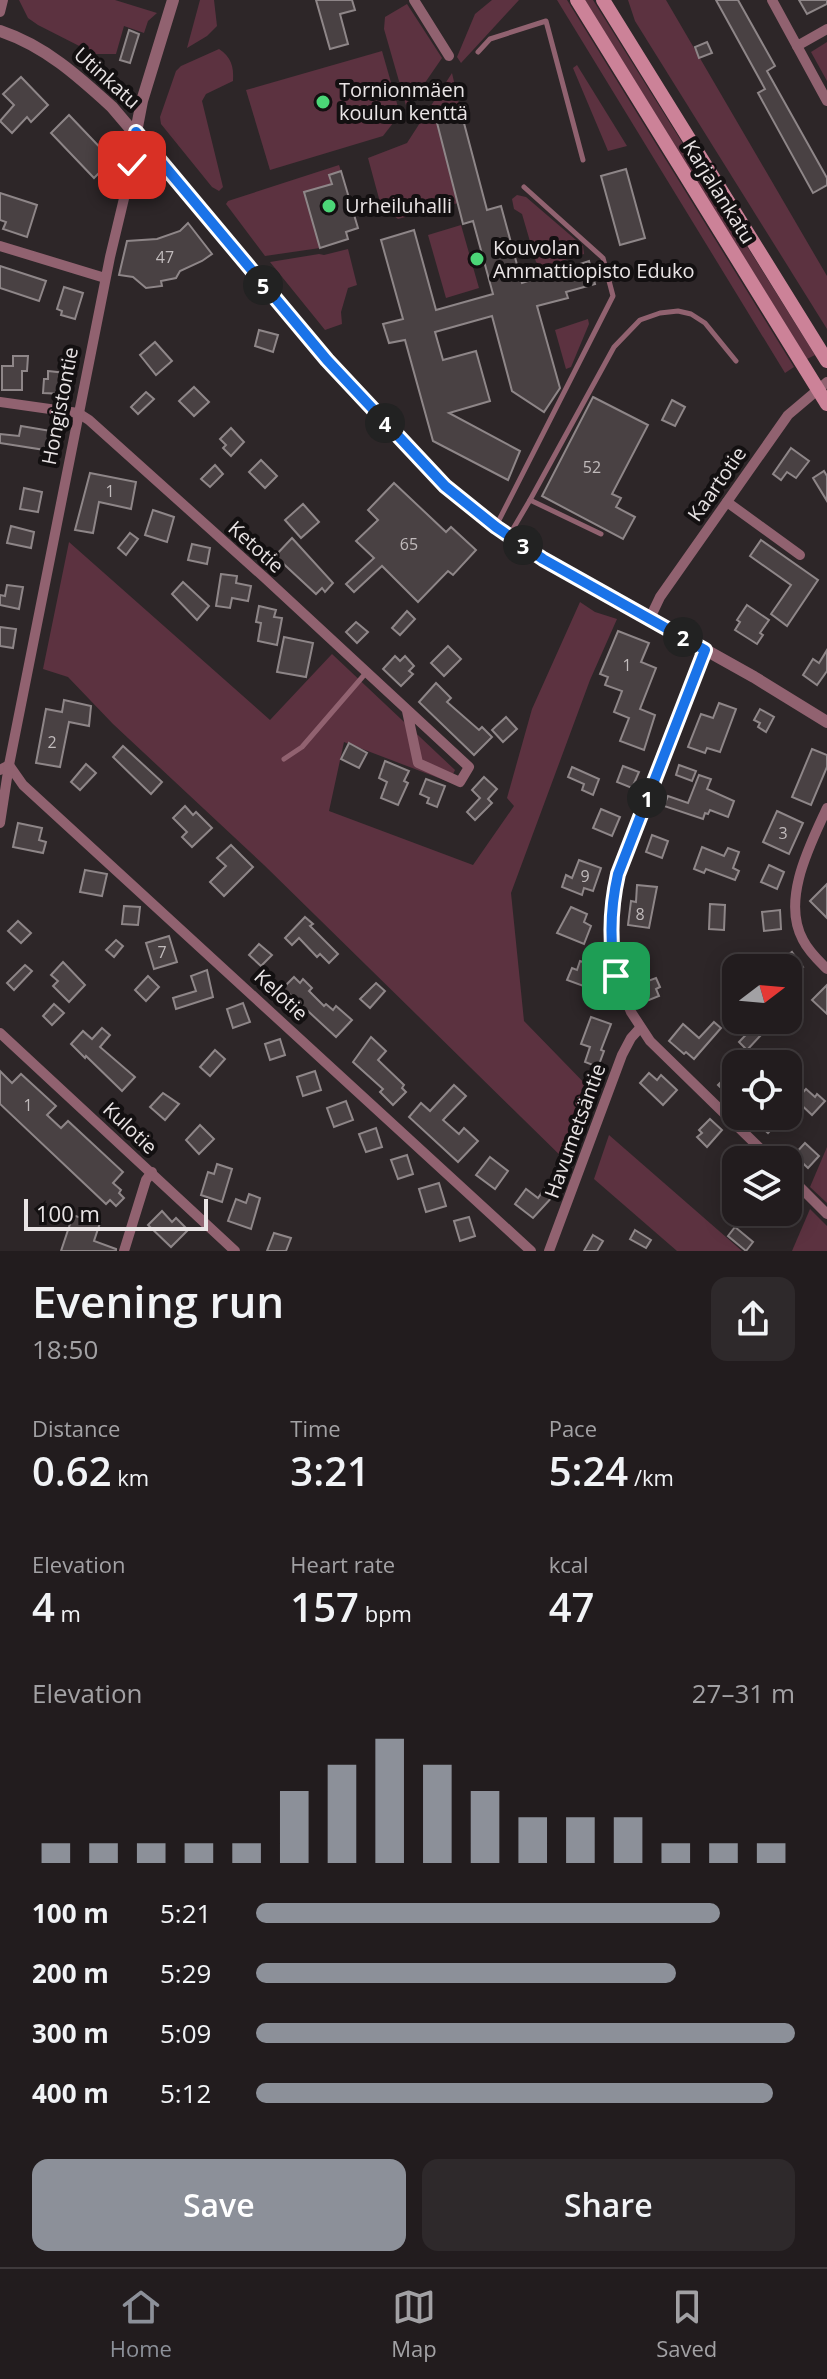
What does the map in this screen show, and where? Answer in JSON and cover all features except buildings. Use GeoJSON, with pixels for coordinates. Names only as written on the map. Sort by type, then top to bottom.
{"type":"FeatureCollection","features":[{"type":"Feature","properties":{"kind":"main road","name":"Karjalankatu"},"geometry":{"type":"LineString","coordinates":[[577,0],[823,386],[827,404]]}},
{"type":"Feature","properties":{"kind":"main road","name":"Karjalankatu"},"geometry":{"type":"LineString","coordinates":[[603,0],[827,361]]}},
{"type":"Feature","properties":{"kind":"street"},"geometry":{"type":"LineString","coordinates":[[0,12],[3,0]]}},
{"type":"Feature","properties":{"kind":"street","name":"Hongistontie"},"geometry":{"type":"LineString","coordinates":[[0,823],[4,767],[105,278],[132,165],[142,101],[173,0]]}},
{"type":"Feature","properties":{"kind":"street"},"geometry":{"type":"LineString","coordinates":[[414,0],[449,56]]}},
{"type":"Feature","properties":{"kind":"street"},"geometry":{"type":"LineString","coordinates":[[772,0],[827,101]]}},
{"type":"Feature","properties":{"kind":"street"},"geometry":{"type":"LineString","coordinates":[[797,46],[827,29]]}},
{"type":"Feature","properties":{"kind":"street","name":"Utinkatu"},"geometry":{"type":"LineString","coordinates":[[0,31],[32,44],[74,72],[136,132],[327,360],[445,486],[496,527],[543,559],[827,722]]}},
{"type":"Feature","properties":{"kind":"street"},"geometry":{"type":"LineString","coordinates":[[0,246],[105,278]]}},
{"type":"Feature","properties":{"kind":"street","name":"Kaartotie"},"geometry":{"type":"LineString","coordinates":[[650,618],[660,597],[788,415],[823,386]]}},
{"type":"Feature","properties":{"kind":"street"},"geometry":{"type":"LineString","coordinates":[[0,402],[78,413]]}},
{"type":"Feature","properties":{"kind":"street","name":"Ketotie"},"geometry":{"type":"LineString","coordinates":[[78,413],[265,578],[365,674],[407,711],[469,767],[460,782],[418,763],[407,711]]}},
{"type":"Feature","properties":{"kind":"street"},"geometry":{"type":"LineString","coordinates":[[727,502],[800,555]]}},
{"type":"Feature","properties":{"kind":"street"},"geometry":{"type":"LineString","coordinates":[[705,650],[618,874],[610,931],[616,976],[640,1028],[758,1146]]}},
{"type":"Feature","properties":{"kind":"street","name":"Kelotie"},"geometry":{"type":"LineString","coordinates":[[4,767],[531,1251]]}},
{"type":"Feature","properties":{"kind":"street"},"geometry":{"type":"LineString","coordinates":[[827,808],[808,850],[798,886],[796,911],[803,942],[827,969]]}},
{"type":"Feature","properties":{"kind":"street","name":"Havumetsäntie"},"geometry":{"type":"LineString","coordinates":[[550,1251],[622,1055],[640,1028]]}},
{"type":"Feature","properties":{"kind":"street","name":"Kulotie"},"geometry":{"type":"LineString","coordinates":[[0,1033],[235,1251]]}},
{"type":"Feature","properties":{"kind":"street"},"geometry":{"type":"LineString","coordinates":[[124,1251],[146,1180],[152,1172]]}},
{"type":"Feature","properties":{"kind":"street"},"geometry":{"type":"LineString","coordinates":[[802,1189],[827,1214]]}},
{"type":"Feature","properties":{"kind":"lane"},"geometry":{"type":"LineString","coordinates":[[478,52],[490,39],[546,21],[583,160]]}},
{"type":"Feature","properties":{"kind":"lane"},"geometry":{"type":"LineString","coordinates":[[496,527],[613,296],[603,258],[524,187]]}},
{"type":"Feature","properties":{"kind":"lane"},"geometry":{"type":"LineString","coordinates":[[508,535],[607,359],[640,320],[660,313],[678,311],[691,314],[705,323],[736,361]]}},
{"type":"Feature","properties":{"kind":"lane"},"geometry":{"type":"LineString","coordinates":[[530,500],[601,534]]}},
{"type":"Feature","properties":{"kind":"lane"},"geometry":{"type":"LineString","coordinates":[[284,759],[302,747],[365,674]]}},
{"type":"Feature","properties":{"kind":"shaded area"},"geometry":{"type":"Polygon","coordinates":[[[19,0],[115,0],[157,13],[148,21],[144,33],[124,26],[116,54],[95,54],[28,18],[19,0]]]}},
{"type":"Feature","properties":{"kind":"shaded area"},"geometry":{"type":"Polygon","coordinates":[[[200,0],[214,0],[217,26],[187,48],[200,0]]]}},
{"type":"Feature","properties":{"kind":"shaded area"},"geometry":{"type":"Polygon","coordinates":[[[492,0],[519,0],[461,63],[457,57],[475,14],[492,0]]]}},
{"type":"Feature","properties":{"kind":"shaded area"},"geometry":{"type":"Polygon","coordinates":[[[557,0],[567,0],[794,367],[785,373],[557,0]]]}},
{"type":"Feature","properties":{"kind":"shaded area"},"geometry":{"type":"Polygon","coordinates":[[[585,0],[593,0],[815,355],[807,359],[585,0]]]}},
{"type":"Feature","properties":{"kind":"shaded area"},"geometry":{"type":"Polygon","coordinates":[[[628,0],[666,0],[827,276],[827,329],[635,21],[628,0]]]}},
{"type":"Feature","properties":{"kind":"shaded area"},"geometry":{"type":"Polygon","coordinates":[[[407,4],[442,58],[407,109],[384,29],[385,17],[407,4]]]}},
{"type":"Feature","properties":{"kind":"shaded area"},"geometry":{"type":"Polygon","coordinates":[[[827,42],[827,81],[811,52],[827,42]]]}},
{"type":"Feature","properties":{"kind":"shaded area"},"geometry":{"type":"Polygon","coordinates":[[[219,49],[231,62],[233,81],[206,94],[202,101],[223,187],[219,191],[212,187],[161,124],[160,117],[176,71],[219,49]]]}},
{"type":"Feature","properties":{"kind":"shaded area","name":"Tornionmäen koulun kenttä"},"geometry":{"type":"Polygon","coordinates":[[[382,51],[400,114],[383,136],[270,170],[246,90],[382,51]]]}},
{"type":"Feature","properties":{"kind":"shaded area"},"geometry":{"type":"Polygon","coordinates":[[[577,65],[627,146],[608,151],[573,68],[577,65]]]}},
{"type":"Feature","properties":{"kind":"shaded area"},"geometry":{"type":"Polygon","coordinates":[[[452,73],[460,108],[435,115],[458,203],[398,219],[381,206],[368,158],[407,143],[452,73]]]}},
{"type":"Feature","properties":{"kind":"shaded area"},"geometry":{"type":"Polygon","coordinates":[[[339,165],[341,171],[329,175],[332,184],[304,192],[320,248],[265,256],[226,204],[228,201],[339,165]]]}},
{"type":"Feature","properties":{"kind":"shaded area"},"geometry":{"type":"Polygon","coordinates":[[[517,195],[526,197],[583,246],[584,254],[542,267],[536,262],[522,214],[514,209],[512,199],[517,195]]]}},
{"type":"Feature","properties":{"kind":"shaded area"},"geometry":{"type":"Polygon","coordinates":[[[461,225],[479,288],[446,298],[428,235],[461,225]]]}},
{"type":"Feature","properties":{"kind":"shaded area"},"geometry":{"type":"Polygon","coordinates":[[[348,249],[357,285],[348,288],[341,312],[342,324],[325,330],[270,262],[348,249]]]}},
{"type":"Feature","properties":{"kind":"shaded area"},"geometry":{"type":"Polygon","coordinates":[[[588,319],[589,324],[571,367],[566,369],[555,330],[588,319]]]}},
{"type":"Feature","properties":{"kind":"shaded area"},"geometry":{"type":"Polygon","coordinates":[[[69,542],[270,720],[332,654],[455,770],[449,782],[344,742],[329,811],[473,865],[514,806],[507,798],[532,709],[580,602],[595,612],[617,619],[590,680],[511,893],[524,1021],[594,1093],[570,1165],[68,677],[43,669],[69,542]]]}},
{"type":"Feature","properties":{"kind":"shaded area"},"geometry":{"type":"Polygon","coordinates":[[[609,1135],[742,1251],[677,1251],[594,1179],[609,1135]]]}},
{"type":"Feature","properties":{"kind":"shaded area"},"geometry":{"type":"Polygon","coordinates":[[[827,1147],[827,1203],[810,1187],[827,1147]]]}},
{"type":"Feature","properties":{"kind":"shaded area"},"geometry":{"type":"Polygon","coordinates":[[[810,1209],[827,1226],[827,1251],[792,1251],[810,1209]]]}},
{"type":"Feature","properties":{"kind":"place","name":"Tornionmäen koulun kenttä"},"geometry":{"type":"Point","coordinates":[323,102]}},
{"type":"Feature","properties":{"kind":"place","name":"Urheiluhalli"},"geometry":{"type":"Point","coordinates":[329,206]}},
{"type":"Feature","properties":{"kind":"place","name":"Kouvolan Ammattiopisto Eduko"},"geometry":{"type":"Point","coordinates":[477,259]}},
{"type":"Feature","properties":{"kind":"route"},"geometry":{"type":"LineString","coordinates":[[132,165],[136,132],[327,360],[400,440],[462,500],[543,559],[705,650],[618,874],[610,931],[616,976]]}}]}
